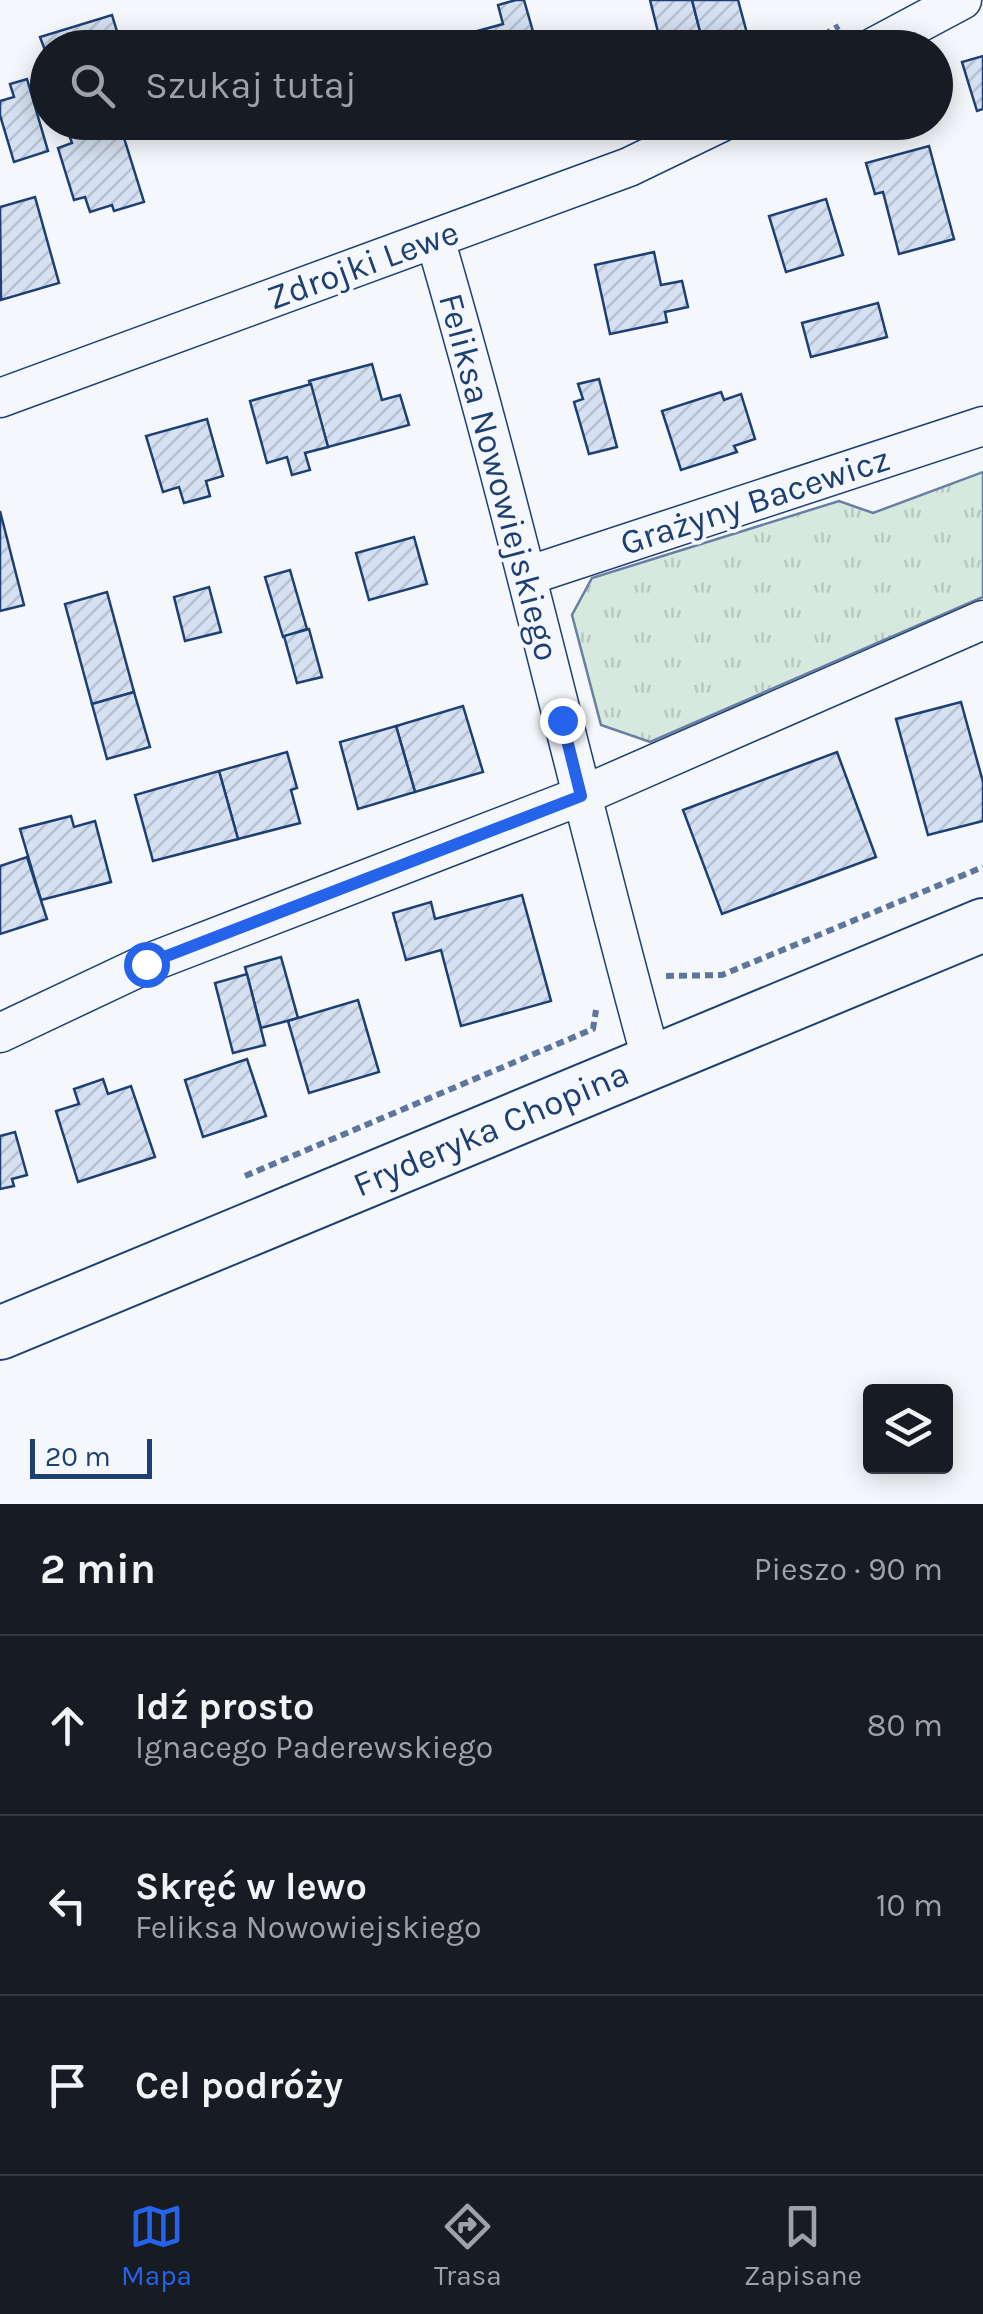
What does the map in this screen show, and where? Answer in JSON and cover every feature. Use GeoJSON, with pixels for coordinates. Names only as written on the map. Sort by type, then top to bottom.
{"type":"FeatureCollection","features":[{"type":"Feature","properties":{"kind":"street"},"geometry":{"type":"LineString","coordinates":[[906,30],[962,0]]}},
{"type":"Feature","properties":{"kind":"street","name":"Zdrojki Lewe"},"geometry":{"type":"LineString","coordinates":[[0,398],[629,167],[685,140]]}},
{"type":"Feature","properties":{"kind":"street","name":"Feliksa Nowowiejskiego"},"geometry":{"type":"LineString","coordinates":[[435,239],[527,576],[652,1062]]}},
{"type":"Feature","properties":{"kind":"street","name":"Grażyny Bacewicz"},"geometry":{"type":"LineString","coordinates":[[527,576],[983,426]]}},
{"type":"Feature","properties":{"kind":"street"},"geometry":{"type":"LineString","coordinates":[[0,1033],[146,964],[581,796],[983,620]]}},
{"type":"Feature","properties":{"kind":"street","name":"Fryderyka Chopina"},"geometry":{"type":"LineString","coordinates":[[0,1334],[983,926]]}},
{"type":"Feature","properties":{"kind":"path"},"geometry":{"type":"LineString","coordinates":[[234,1181],[594,1029],[598,1000],[631,986],[656,977],[722,975],[983,867]]}},
{"type":"Feature","properties":{"kind":"green space"},"geometry":{"type":"Polygon","coordinates":[[[983,472],[983,597],[650,742],[601,725],[572,615],[592,578],[839,501],[873,513],[983,472]]]}},
{"type":"Feature","properties":{"kind":"building"},"geometry":{"type":"Polygon","coordinates":[[[524,0],[533,30],[481,30],[503,24],[498,5],[524,0]]]}},
{"type":"Feature","properties":{"kind":"building"},"geometry":{"type":"Polygon","coordinates":[[[650,0],[692,0],[700,30],[658,30],[650,0]]]}},
{"type":"Feature","properties":{"kind":"building"},"geometry":{"type":"Polygon","coordinates":[[[692,0],[738,0],[746,30],[700,30],[692,0]]]}},
{"type":"Feature","properties":{"kind":"building"},"geometry":{"type":"Polygon","coordinates":[[[112,15],[117,30],[63,30],[112,15]]]}},
{"type":"Feature","properties":{"kind":"building"},"geometry":{"type":"Polygon","coordinates":[[[983,56],[983,109],[977,111],[962,62],[983,56]]]}},
{"type":"Feature","properties":{"kind":"building"},"geometry":{"type":"Polygon","coordinates":[[[27,79],[30,140],[45,140],[48,151],[14,162],[0,115],[0,101],[14,97],[10,84],[27,79]]]}},
{"type":"Feature","properties":{"kind":"building"},"geometry":{"type":"Polygon","coordinates":[[[71,140],[125,140],[144,202],[114,211],[112,205],[90,212],[85,197],[74,200],[58,148],[72,143],[71,140]]]}},
{"type":"Feature","properties":{"kind":"building"},"geometry":{"type":"Polygon","coordinates":[[[929,146],[954,239],[899,254],[883,192],[875,194],[866,163],[929,146]]]}},
{"type":"Feature","properties":{"kind":"building"},"geometry":{"type":"Polygon","coordinates":[[[35,197],[59,283],[1,300],[0,207],[35,197]]]}},
{"type":"Feature","properties":{"kind":"building"},"geometry":{"type":"Polygon","coordinates":[[[826,199],[843,255],[786,272],[769,216],[826,199]]]}},
{"type":"Feature","properties":{"kind":"building"},"geometry":{"type":"Polygon","coordinates":[[[654,252],[661,285],[682,281],[688,307],[665,312],[667,322],[610,334],[595,265],[654,252]]]}},
{"type":"Feature","properties":{"kind":"building"},"geometry":{"type":"Polygon","coordinates":[[[878,303],[887,337],[811,357],[802,323],[878,303]]]}},
{"type":"Feature","properties":{"kind":"building"},"geometry":{"type":"Polygon","coordinates":[[[372,364],[382,400],[400,395],[409,425],[328,447],[309,381],[372,364]]]}},
{"type":"Feature","properties":{"kind":"building"},"geometry":{"type":"Polygon","coordinates":[[[599,379],[617,447],[589,454],[574,402],[583,399],[578,384],[599,379]]]}},
{"type":"Feature","properties":{"kind":"building"},"geometry":{"type":"Polygon","coordinates":[[[311,384],[328,447],[305,453],[310,470],[292,475],[287,457],[267,463],[250,401],[311,384]]]}},
{"type":"Feature","properties":{"kind":"building"},"geometry":{"type":"Polygon","coordinates":[[[721,392],[724,400],[741,394],[755,439],[734,446],[737,452],[681,470],[662,411],[721,392]]]}},
{"type":"Feature","properties":{"kind":"building"},"geometry":{"type":"Polygon","coordinates":[[[207,419],[223,476],[206,481],[210,496],[184,503],[179,487],[163,492],[146,436],[207,419]]]}},
{"type":"Feature","properties":{"kind":"building"},"geometry":{"type":"Polygon","coordinates":[[[0,511],[24,605],[0,611],[0,511]]]}},
{"type":"Feature","properties":{"kind":"building"},"geometry":{"type":"Polygon","coordinates":[[[414,537],[427,584],[369,600],[356,553],[414,537]]]}},
{"type":"Feature","properties":{"kind":"building"},"geometry":{"type":"Polygon","coordinates":[[[290,570],[307,629],[283,637],[265,577],[290,570]]]}},
{"type":"Feature","properties":{"kind":"building"},"geometry":{"type":"Polygon","coordinates":[[[209,587],[221,632],[185,641],[174,597],[209,587]]]}},
{"type":"Feature","properties":{"kind":"building"},"geometry":{"type":"Polygon","coordinates":[[[107,592],[134,692],[92,704],[65,604],[107,592]]]}},
{"type":"Feature","properties":{"kind":"building"},"geometry":{"type":"Polygon","coordinates":[[[309,629],[322,677],[297,683],[284,636],[309,629]]]}},
{"type":"Feature","properties":{"kind":"building"},"geometry":{"type":"Polygon","coordinates":[[[134,692],[150,747],[107,759],[92,704],[134,692]]]}},
{"type":"Feature","properties":{"kind":"building"},"geometry":{"type":"Polygon","coordinates":[[[961,702],[983,782],[983,821],[928,835],[896,719],[961,702]]]}},
{"type":"Feature","properties":{"kind":"building"},"geometry":{"type":"Polygon","coordinates":[[[463,706],[483,772],[415,792],[396,726],[463,706]]]}},
{"type":"Feature","properties":{"kind":"building"},"geometry":{"type":"Polygon","coordinates":[[[396,726],[415,792],[358,809],[340,742],[396,726]]]}},
{"type":"Feature","properties":{"kind":"building"},"geometry":{"type":"Polygon","coordinates":[[[287,752],[297,788],[291,790],[300,823],[238,839],[219,771],[287,752]]]}},
{"type":"Feature","properties":{"kind":"building"},"geometry":{"type":"Polygon","coordinates":[[[837,752],[876,857],[722,914],[683,810],[837,752]]]}},
{"type":"Feature","properties":{"kind":"building"},"geometry":{"type":"Polygon","coordinates":[[[219,771],[238,839],[153,861],[135,795],[219,771]]]}},
{"type":"Feature","properties":{"kind":"building"},"geometry":{"type":"Polygon","coordinates":[[[71,816],[74,827],[95,821],[111,882],[41,900],[20,829],[71,816]]]}},
{"type":"Feature","properties":{"kind":"building"},"geometry":{"type":"Polygon","coordinates":[[[27,857],[47,919],[0,934],[0,866],[27,857]]]}},
{"type":"Feature","properties":{"kind":"building"},"geometry":{"type":"Polygon","coordinates":[[[522,895],[551,1001],[461,1026],[441,950],[406,960],[393,913],[431,902],[435,919],[522,895]]]}},
{"type":"Feature","properties":{"kind":"building"},"geometry":{"type":"Polygon","coordinates":[[[281,957],[298,1018],[261,1028],[245,967],[281,957]]]}},
{"type":"Feature","properties":{"kind":"building"},"geometry":{"type":"Polygon","coordinates":[[[247,974],[265,1045],[233,1053],[215,983],[247,974]]]}},
{"type":"Feature","properties":{"kind":"building"},"geometry":{"type":"Polygon","coordinates":[[[358,1000],[379,1072],[309,1093],[288,1021],[358,1000]]]}},
{"type":"Feature","properties":{"kind":"building"},"geometry":{"type":"Polygon","coordinates":[[[247,1059],[266,1116],[203,1137],[185,1080],[247,1059]]]}},
{"type":"Feature","properties":{"kind":"building"},"geometry":{"type":"Polygon","coordinates":[[[103,1079],[108,1094],[131,1086],[155,1157],[78,1182],[56,1111],[79,1104],[74,1089],[103,1079]]]}},
{"type":"Feature","properties":{"kind":"building"},"geometry":{"type":"Polygon","coordinates":[[[15,1132],[27,1175],[12,1179],[14,1186],[0,1189],[0,1136],[15,1132]]]}},
{"type":"Feature","properties":{"kind":"route"},"geometry":{"type":"LineString","coordinates":[[146,964],[581,796],[562,720]]}}]}
